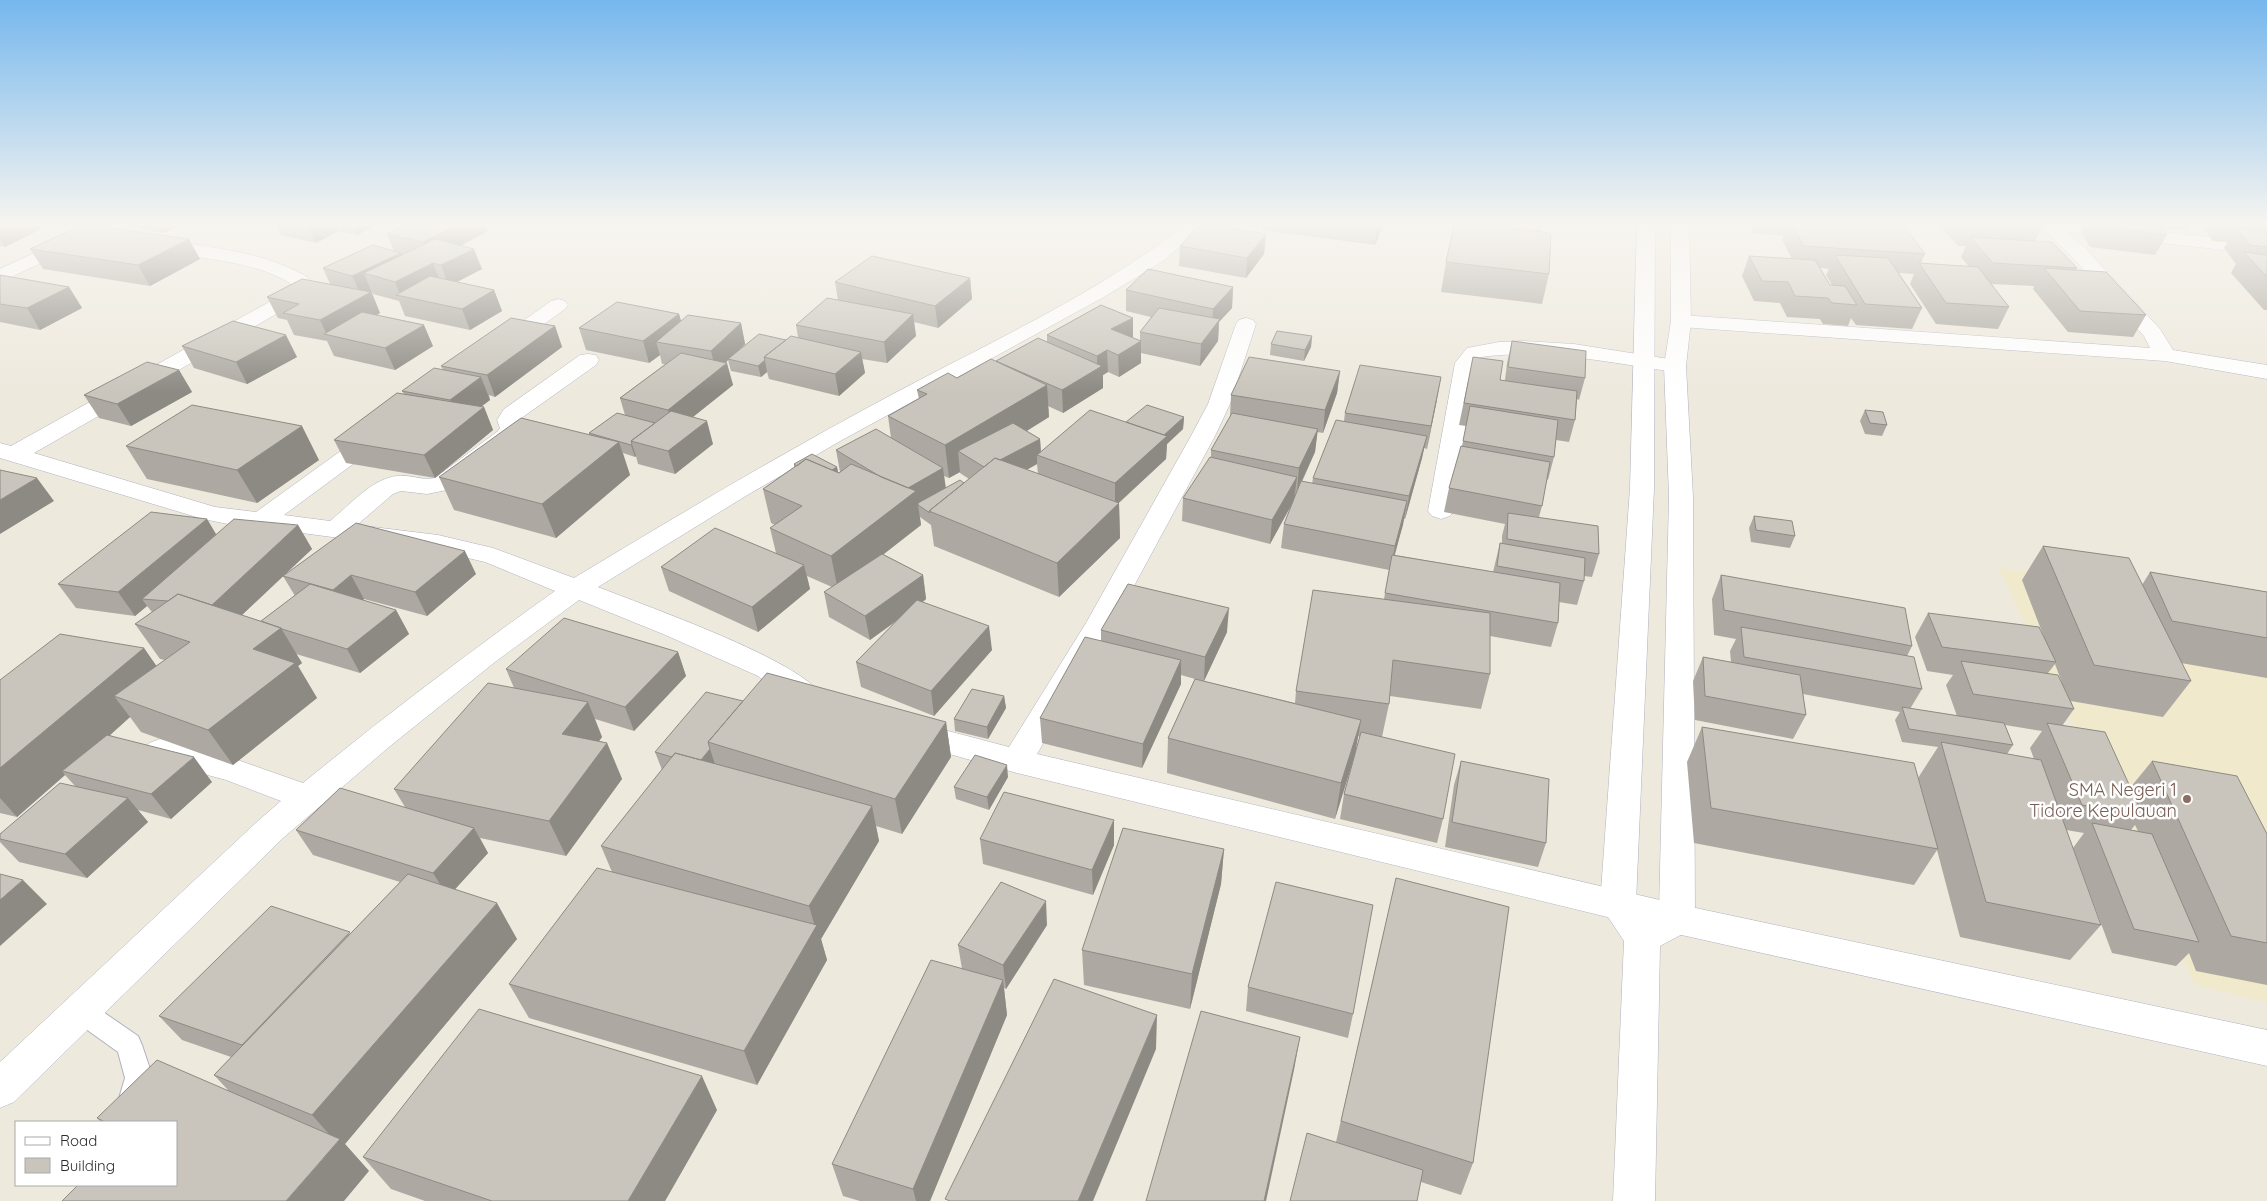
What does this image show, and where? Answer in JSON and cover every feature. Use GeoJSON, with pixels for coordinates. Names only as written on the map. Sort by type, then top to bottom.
{"type":"FeatureCollection","features":[{"type":"Feature","properties":{"kind":"street"},"geometry":{"type":"LineString","coordinates":[[7,452],[285,301],[298,293],[300,281]]}},
{"type":"Feature","properties":{"kind":"street"},"geometry":{"type":"LineString","coordinates":[[0,1089],[271,829],[378,739],[485,655],[576,590],[735,492],[834,435],[1117,281]]}},
{"type":"Feature","properties":{"kind":"street"},"geometry":{"type":"LineString","coordinates":[[1634,1201],[1642,938],[1618,905],[1642,488],[1645,281]]}},
{"type":"Feature","properties":{"kind":"street"},"geometry":{"type":"LineString","coordinates":[[1677,920],[1680,497],[1674,366],[1681,321],[1681,281]]}},
{"type":"Feature","properties":{"kind":"street"},"geometry":{"type":"LineString","coordinates":[[2103,281],[2153,333],[2165,355]]}},
{"type":"Feature","properties":{"kind":"street"},"geometry":{"type":"LineString","coordinates":[[486,356],[558,305]]}},
{"type":"Feature","properties":{"kind":"street"},"geometry":{"type":"LineString","coordinates":[[1681,321],[2165,355],[2267,372]]}},
{"type":"Feature","properties":{"kind":"street"},"geometry":{"type":"LineString","coordinates":[[1017,761],[1100,623],[1207,428],[1219,404],[1246,324]]}},
{"type":"Feature","properties":{"kind":"street"},"geometry":{"type":"LineString","coordinates":[[1441,511],[1466,363],[1474,352],[1520,347],[1572,351],[1674,366]]}},
{"type":"Feature","properties":{"kind":"street"},"geometry":{"type":"LineString","coordinates":[[335,530],[384,489],[398,483],[427,488],[443,484],[506,436],[512,428],[508,420],[512,414],[588,360]]}},
{"type":"Feature","properties":{"kind":"street"},"geometry":{"type":"LineString","coordinates":[[259,522],[392,424]]}},
{"type":"Feature","properties":{"kind":"street"},"geometry":{"type":"LineString","coordinates":[[7,452],[212,514],[259,522],[438,543],[493,556],[673,627],[768,669],[804,694],[834,709]]}},
{"type":"Feature","properties":{"kind":"street"},"geometry":{"type":"LineString","coordinates":[[889,727],[1017,761],[1677,920],[2267,1048]]}},
{"type":"Feature","properties":{"kind":"street"},"geometry":{"type":"LineString","coordinates":[[129,750],[152,749],[224,768],[308,798]]}},
{"type":"Feature","properties":{"kind":"street"},"geometry":{"type":"LineString","coordinates":[[1642,938],[1677,920]]}},
{"type":"Feature","properties":{"kind":"lane"},"geometry":{"type":"LineString","coordinates":[[82,1011],[130,1045],[139,1078],[126,1121]]}},
{"type":"Feature","properties":{"kind":"shaded area","name":"SMA Negeri 1 Tidore Kepulauan"},"geometry":{"type":"Polygon","coordinates":[[[1999,568],[2267,612],[2267,1002],[2195,985],[1999,568]]]}},
{"type":"Feature","properties":{"kind":"building"},"geometry":{"type":"Polygon","coordinates":[[[0,281],[35,281],[69,287],[27,308],[0,304],[0,281]]]}},
{"type":"Feature","properties":{"kind":"building"},"geometry":{"type":"Polygon","coordinates":[[[298,281],[313,281],[371,292],[320,320],[283,313],[299,304],[267,297],[298,281]]]}},
{"type":"Feature","properties":{"kind":"building"},"geometry":{"type":"Polygon","coordinates":[[[421,281],[453,281],[494,290],[462,309],[396,295],[421,281]]]}},
{"type":"Feature","properties":{"kind":"building"},"geometry":{"type":"Polygon","coordinates":[[[836,281],[966,281],[935,306],[835,282],[836,281]]]}},
{"type":"Feature","properties":{"kind":"building"},"geometry":{"type":"Polygon","coordinates":[[[1135,281],[1205,281],[1233,287],[1213,309],[1126,290],[1135,281]]]}},
{"type":"Feature","properties":{"kind":"building"},"geometry":{"type":"Polygon","coordinates":[[[1763,281],[1828,281],[1830,285],[1845,286],[1857,305],[1832,303],[1828,298],[1795,296],[1788,282],[1763,281]]]}},
{"type":"Feature","properties":{"kind":"building"},"geometry":{"type":"Polygon","coordinates":[[[1851,281],[1904,281],[1922,308],[1865,304],[1851,281]]]}},
{"type":"Feature","properties":{"kind":"building"},"geometry":{"type":"Polygon","coordinates":[[[1931,281],[1989,281],[2009,307],[1946,303],[1931,281]]]}},
{"type":"Feature","properties":{"kind":"building"},"geometry":{"type":"Polygon","coordinates":[[[2055,281],[2114,281],[2146,315],[2080,311],[2055,281]]]}},
{"type":"Feature","properties":{"kind":"building"},"geometry":{"type":"Polygon","coordinates":[[[827,298],[913,314],[884,342],[796,325],[827,298]]]}},
{"type":"Feature","properties":{"kind":"building"},"geometry":{"type":"Polygon","coordinates":[[[617,302],[679,314],[643,341],[579,328],[617,302]]]}},
{"type":"Feature","properties":{"kind":"building"},"geometry":{"type":"Polygon","coordinates":[[[1101,305],[1133,318],[1111,329],[1141,341],[1118,355],[1107,350],[1097,356],[1047,335],[1101,305]]]}},
{"type":"Feature","properties":{"kind":"building"},"geometry":{"type":"Polygon","coordinates":[[[1159,308],[1220,319],[1201,344],[1140,332],[1159,308]]]}},
{"type":"Feature","properties":{"kind":"building"},"geometry":{"type":"Polygon","coordinates":[[[362,312],[424,325],[385,348],[324,334],[362,312]]]}},
{"type":"Feature","properties":{"kind":"building"},"geometry":{"type":"Polygon","coordinates":[[[688,315],[741,323],[711,351],[656,342],[688,315]]]}},
{"type":"Feature","properties":{"kind":"building"},"geometry":{"type":"Polygon","coordinates":[[[511,318],[555,326],[487,375],[441,366],[511,318]]]}},
{"type":"Feature","properties":{"kind":"building"},"geometry":{"type":"Polygon","coordinates":[[[233,321],[286,335],[236,362],[182,346],[233,321]]]}},
{"type":"Feature","properties":{"kind":"building"},"geometry":{"type":"Polygon","coordinates":[[[1277,331],[1312,336],[1305,350],[1271,344],[1277,331]]]}},
{"type":"Feature","properties":{"kind":"building"},"geometry":{"type":"Polygon","coordinates":[[[759,334],[786,340],[764,357],[765,360],[758,366],[728,359],[759,334]]]}},
{"type":"Feature","properties":{"kind":"building"},"geometry":{"type":"Polygon","coordinates":[[[791,336],[861,352],[835,374],[764,357],[791,336]]]}},
{"type":"Feature","properties":{"kind":"building"},"geometry":{"type":"Polygon","coordinates":[[[1038,338],[1102,366],[1062,390],[996,361],[1038,338]]]}},
{"type":"Feature","properties":{"kind":"building"},"geometry":{"type":"Polygon","coordinates":[[[1512,341],[1586,351],[1585,378],[1508,367],[1512,341]]]}},
{"type":"Feature","properties":{"kind":"building"},"geometry":{"type":"Polygon","coordinates":[[[681,353],[727,363],[668,410],[620,398],[681,353]]]}},
{"type":"Feature","properties":{"kind":"building"},"geometry":{"type":"Polygon","coordinates":[[[1249,357],[1340,371],[1325,410],[1231,395],[1249,357]]]}},
{"type":"Feature","properties":{"kind":"building"},"geometry":{"type":"Polygon","coordinates":[[[1473,357],[1503,361],[1500,380],[1577,391],[1575,420],[1464,403],[1473,357]]]}},
{"type":"Feature","properties":{"kind":"building"},"geometry":{"type":"Polygon","coordinates":[[[991,359],[1047,385],[945,445],[888,416],[927,394],[917,390],[948,373],[957,378],[991,359]]]}},
{"type":"Feature","properties":{"kind":"building"},"geometry":{"type":"Polygon","coordinates":[[[147,362],[179,370],[117,404],[84,395],[147,362]]]}},
{"type":"Feature","properties":{"kind":"building"},"geometry":{"type":"Polygon","coordinates":[[[1360,365],[1441,377],[1431,426],[1345,413],[1360,365]]]}},
{"type":"Feature","properties":{"kind":"building"},"geometry":{"type":"Polygon","coordinates":[[[434,368],[481,377],[450,400],[402,391],[434,368]]]}},
{"type":"Feature","properties":{"kind":"building"},"geometry":{"type":"Polygon","coordinates":[[[397,393],[484,407],[424,455],[334,440],[397,393]]]}},
{"type":"Feature","properties":{"kind":"building"},"geometry":{"type":"Polygon","coordinates":[[[192,405],[302,426],[237,470],[126,446],[192,405]]]}},
{"type":"Feature","properties":{"kind":"building"},"geometry":{"type":"Polygon","coordinates":[[[1147,405],[1184,417],[1164,435],[1126,422],[1147,405]]]}},
{"type":"Feature","properties":{"kind":"building"},"geometry":{"type":"Polygon","coordinates":[[[1470,406],[1558,420],[1554,457],[1463,441],[1470,406]]]}},
{"type":"Feature","properties":{"kind":"building"},"geometry":{"type":"Polygon","coordinates":[[[1090,410],[1167,436],[1115,483],[1037,455],[1090,410]]]}},
{"type":"Feature","properties":{"kind":"building"},"geometry":{"type":"Polygon","coordinates":[[[1865,410],[1883,412],[1887,425],[1870,423],[1865,410]]]}},
{"type":"Feature","properties":{"kind":"building"},"geometry":{"type":"Polygon","coordinates":[[[671,411],[707,421],[668,451],[631,441],[671,411]]]}},
{"type":"Feature","properties":{"kind":"building"},"geometry":{"type":"Polygon","coordinates":[[[617,413],[655,423],[631,441],[631,445],[589,433],[617,413]]]}},
{"type":"Feature","properties":{"kind":"building"},"geometry":{"type":"Polygon","coordinates":[[[1232,413],[1318,429],[1299,468],[1211,450],[1232,413]]]}},
{"type":"Feature","properties":{"kind":"building"},"geometry":{"type":"Polygon","coordinates":[[[521,418],[619,442],[542,504],[439,477],[521,418]]]}},
{"type":"Feature","properties":{"kind":"building"},"geometry":{"type":"Polygon","coordinates":[[[1336,420],[1427,436],[1409,496],[1313,478],[1336,420]]]}},
{"type":"Feature","properties":{"kind":"building"},"geometry":{"type":"Polygon","coordinates":[[[1013,423],[1040,439],[1000,460],[995,458],[984,467],[958,451],[1013,423]]]}},
{"type":"Feature","properties":{"kind":"building"},"geometry":{"type":"Polygon","coordinates":[[[876,429],[943,468],[908,488],[881,477],[836,450],[876,429]]]}},
{"type":"Feature","properties":{"kind":"building"},"geometry":{"type":"Polygon","coordinates":[[[1461,446],[1550,462],[1542,506],[1449,488],[1461,446]]]}},
{"type":"Feature","properties":{"kind":"building"},"geometry":{"type":"Polygon","coordinates":[[[812,454],[837,467],[832,470],[806,459],[797,466],[794,464],[812,454]]]}},
{"type":"Feature","properties":{"kind":"building"},"geometry":{"type":"Polygon","coordinates":[[[1210,457],[1297,477],[1272,520],[1183,498],[1210,457]]]}},
{"type":"Feature","properties":{"kind":"building"},"geometry":{"type":"Polygon","coordinates":[[[995,458],[1119,503],[1057,563],[929,511],[995,458]]]}},
{"type":"Feature","properties":{"kind":"building"},"geometry":{"type":"Polygon","coordinates":[[[806,459],[839,473],[851,464],[916,491],[831,556],[770,528],[802,506],[763,489],[806,459]]]}},
{"type":"Feature","properties":{"kind":"building"},"geometry":{"type":"Polygon","coordinates":[[[0,470],[37,478],[0,500],[0,470]]]}},
{"type":"Feature","properties":{"kind":"building"},"geometry":{"type":"Polygon","coordinates":[[[960,480],[964,483],[929,511],[930,513],[918,505],[918,503],[960,480]]]}},
{"type":"Feature","properties":{"kind":"building"},"geometry":{"type":"Polygon","coordinates":[[[1301,481],[1407,501],[1395,546],[1284,524],[1301,481]]]}},
{"type":"Feature","properties":{"kind":"building"},"geometry":{"type":"Polygon","coordinates":[[[151,512],[207,519],[118,592],[58,584],[151,512]]]}},
{"type":"Feature","properties":{"kind":"building"},"geometry":{"type":"Polygon","coordinates":[[[1508,513],[1598,526],[1599,554],[1507,539],[1508,513]]]}},
{"type":"Feature","properties":{"kind":"building"},"geometry":{"type":"Polygon","coordinates":[[[1754,516],[1792,521],[1795,536],[1756,530],[1754,516]]]}},
{"type":"Feature","properties":{"kind":"building"},"geometry":{"type":"Polygon","coordinates":[[[234,519],[298,525],[212,605],[178,594],[168,601],[142,599],[234,519]]]}},
{"type":"Feature","properties":{"kind":"building"},"geometry":{"type":"Polygon","coordinates":[[[356,523],[465,551],[415,592],[351,575],[333,590],[283,576],[356,523]]]}},
{"type":"Feature","properties":{"kind":"building"},"geometry":{"type":"Polygon","coordinates":[[[715,528],[804,565],[752,607],[661,567],[715,528]]]}},
{"type":"Feature","properties":{"kind":"building"},"geometry":{"type":"Polygon","coordinates":[[[1500,543],[1585,558],[1584,581],[1497,566],[1500,543]]]}},
{"type":"Feature","properties":{"kind":"building"},"geometry":{"type":"Polygon","coordinates":[[[2043,546],[2129,558],[2191,681],[2094,665],[2043,546]]]}},
{"type":"Feature","properties":{"kind":"building"},"geometry":{"type":"Polygon","coordinates":[[[882,554],[923,575],[865,616],[824,592],[882,554]]]}},
{"type":"Feature","properties":{"kind":"building"},"geometry":{"type":"Polygon","coordinates":[[[1392,555],[1560,583],[1558,623],[1385,593],[1392,555]]]}},
{"type":"Feature","properties":{"kind":"building"},"geometry":{"type":"Polygon","coordinates":[[[2150,572],[2267,592],[2267,638],[2172,621],[2150,572]]]}},
{"type":"Feature","properties":{"kind":"building"},"geometry":{"type":"Polygon","coordinates":[[[1721,575],[1905,608],[1912,646],[1724,610],[1721,575]]]}},
{"type":"Feature","properties":{"kind":"building"},"geometry":{"type":"Polygon","coordinates":[[[310,584],[396,610],[347,649],[261,621],[310,584]]]}},
{"type":"Feature","properties":{"kind":"building"},"geometry":{"type":"Polygon","coordinates":[[[1128,584],[1229,608],[1205,657],[1101,630],[1128,584]]]}},
{"type":"Feature","properties":{"kind":"building"},"geometry":{"type":"Polygon","coordinates":[[[1313,590],[1490,613],[1490,674],[1393,660],[1389,704],[1296,691],[1313,590]]]}},
{"type":"Feature","properties":{"kind":"building"},"geometry":{"type":"Polygon","coordinates":[[[178,594],[281,628],[253,649],[295,663],[208,730],[114,696],[190,642],[135,624],[178,594]]]}},
{"type":"Feature","properties":{"kind":"building"},"geometry":{"type":"Polygon","coordinates":[[[917,600],[989,626],[931,691],[856,662],[917,600]]]}},
{"type":"Feature","properties":{"kind":"building"},"geometry":{"type":"Polygon","coordinates":[[[1928,613],[2039,627],[2056,662],[1942,647],[1928,613]]]}},
{"type":"Feature","properties":{"kind":"building"},"geometry":{"type":"Polygon","coordinates":[[[564,618],[678,652],[625,707],[506,669],[564,618]]]}},
{"type":"Feature","properties":{"kind":"building"},"geometry":{"type":"Polygon","coordinates":[[[1741,627],[1914,657],[1922,689],[1744,657],[1741,627]]]}},
{"type":"Feature","properties":{"kind":"building"},"geometry":{"type":"Polygon","coordinates":[[[60,634],[144,648],[0,768],[0,680],[60,634]]]}},
{"type":"Feature","properties":{"kind":"building"},"geometry":{"type":"Polygon","coordinates":[[[1085,637],[1181,660],[1143,744],[1040,718],[1085,637]]]}},
{"type":"Feature","properties":{"kind":"building"},"geometry":{"type":"Polygon","coordinates":[[[1703,657],[1800,675],[1806,715],[1705,696],[1703,657]]]}},
{"type":"Feature","properties":{"kind":"building"},"geometry":{"type":"Polygon","coordinates":[[[1961,661],[2058,675],[2074,709],[1973,694],[1961,661]]]}},
{"type":"Feature","properties":{"kind":"building"},"geometry":{"type":"Polygon","coordinates":[[[767,673],[946,722],[895,799],[708,742],[767,673]]]}},
{"type":"Feature","properties":{"kind":"building"},"geometry":{"type":"Polygon","coordinates":[[[1195,679],[1361,720],[1341,783],[1168,738],[1195,679]]]}},
{"type":"Feature","properties":{"kind":"building"},"geometry":{"type":"Polygon","coordinates":[[[488,683],[588,702],[562,734],[607,743],[549,821],[394,789],[488,683]]]}},
{"type":"Feature","properties":{"kind":"building"},"geometry":{"type":"Polygon","coordinates":[[[972,689],[1004,696],[987,727],[954,719],[972,689]]]}},
{"type":"Feature","properties":{"kind":"building"},"geometry":{"type":"Polygon","coordinates":[[[706,692],[743,701],[708,742],[710,749],[701,760],[675,753],[672,757],[655,752],[706,692]]]}},
{"type":"Feature","properties":{"kind":"building"},"geometry":{"type":"Polygon","coordinates":[[[1902,707],[2004,723],[2013,745],[1909,729],[1902,707]]]}},
{"type":"Feature","properties":{"kind":"building"},"geometry":{"type":"Polygon","coordinates":[[[2047,723],[2105,732],[2143,815],[2082,805],[2047,723]]]}},
{"type":"Feature","properties":{"kind":"building"},"geometry":{"type":"Polygon","coordinates":[[[1702,727],[1914,763],[1938,849],[1711,808],[1702,727]]]}},
{"type":"Feature","properties":{"kind":"building"},"geometry":{"type":"Polygon","coordinates":[[[1361,732],[1455,754],[1443,819],[1344,794],[1361,732]]]}},
{"type":"Feature","properties":{"kind":"building"},"geometry":{"type":"Polygon","coordinates":[[[107,735],[194,757],[151,794],[62,771],[107,735]]]}},
{"type":"Feature","properties":{"kind":"building"},"geometry":{"type":"Polygon","coordinates":[[[1941,742],[2041,760],[2101,925],[1986,902],[1941,742]]]}},
{"type":"Feature","properties":{"kind":"building"},"geometry":{"type":"Polygon","coordinates":[[[675,753],[872,806],[809,906],[601,846],[675,753]]]}},
{"type":"Feature","properties":{"kind":"building"},"geometry":{"type":"Polygon","coordinates":[[[975,755],[1007,765],[987,797],[954,787],[975,755]]]}},
{"type":"Feature","properties":{"kind":"building"},"geometry":{"type":"Polygon","coordinates":[[[1461,761],[1549,779],[1546,843],[1452,822],[1461,761]]]}},
{"type":"Feature","properties":{"kind":"building"},"geometry":{"type":"Polygon","coordinates":[[[2152,761],[2237,776],[2267,834],[2267,943],[2231,936],[2152,761]]]}},
{"type":"Feature","properties":{"kind":"building"},"geometry":{"type":"Polygon","coordinates":[[[60,783],[128,798],[65,854],[0,839],[0,834],[60,783]]]}},
{"type":"Feature","properties":{"kind":"building"},"geometry":{"type":"Polygon","coordinates":[[[340,788],[474,828],[433,873],[296,830],[340,788]]]}},
{"type":"Feature","properties":{"kind":"building"},"geometry":{"type":"Polygon","coordinates":[[[1004,792],[1114,820],[1092,870],[980,839],[1004,792]]]}},
{"type":"Feature","properties":{"kind":"building"},"geometry":{"type":"Polygon","coordinates":[[[2092,823],[2152,834],[2199,942],[2134,929],[2092,823]]]}},
{"type":"Feature","properties":{"kind":"building"},"geometry":{"type":"Polygon","coordinates":[[[1123,828],[1224,849],[1192,974],[1082,950],[1123,828]]]}},
{"type":"Feature","properties":{"kind":"building"},"geometry":{"type":"Polygon","coordinates":[[[597,868],[817,925],[744,1051],[509,984],[597,868]]]}},
{"type":"Feature","properties":{"kind":"building"},"geometry":{"type":"Polygon","coordinates":[[[0,874],[23,880],[0,900],[0,874]]]}},
{"type":"Feature","properties":{"kind":"building"},"geometry":{"type":"Polygon","coordinates":[[[408,874],[497,903],[312,1115],[214,1075],[408,874]]]}},
{"type":"Feature","properties":{"kind":"building"},"geometry":{"type":"Polygon","coordinates":[[[1396,878],[1509,907],[1473,1163],[1341,1121],[1396,878]]]}},
{"type":"Feature","properties":{"kind":"building"},"geometry":{"type":"Polygon","coordinates":[[[1001,882],[1046,901],[1003,965],[958,945],[1001,882]]]}},
{"type":"Feature","properties":{"kind":"building"},"geometry":{"type":"Polygon","coordinates":[[[1276,882],[1373,905],[1353,1014],[1248,987],[1276,882]]]}},
{"type":"Feature","properties":{"kind":"building"},"geometry":{"type":"Polygon","coordinates":[[[271,906],[350,932],[242,1045],[159,1016],[271,906]]]}},
{"type":"Feature","properties":{"kind":"building"},"geometry":{"type":"Polygon","coordinates":[[[931,960],[1003,980],[913,1189],[832,1164],[931,960]]]}},
{"type":"Feature","properties":{"kind":"building"},"geometry":{"type":"Polygon","coordinates":[[[1054,979],[1157,1015],[1078,1201],[950,1201],[945,1199],[1054,979]]]}},
{"type":"Feature","properties":{"kind":"building"},"geometry":{"type":"Polygon","coordinates":[[[479,1009],[702,1076],[628,1201],[492,1201],[363,1157],[479,1009]]]}},
{"type":"Feature","properties":{"kind":"building"},"geometry":{"type":"Polygon","coordinates":[[[1201,1011],[1300,1037],[1264,1201],[1146,1201],[1201,1011]]]}},
{"type":"Feature","properties":{"kind":"building"},"geometry":{"type":"Polygon","coordinates":[[[157,1060],[340,1139],[286,1201],[62,1201],[77,1186],[178,1186],[178,1121],[103,1121],[97,1118],[157,1060]]]}},
{"type":"Feature","properties":{"kind":"building"},"geometry":{"type":"Polygon","coordinates":[[[1307,1133],[1423,1170],[1417,1201],[1290,1201],[1307,1133]]]}},
{"type":"Feature","properties":{"kind":"place","name":"SMA Negeri 1 Tidore Kepulauan"},"geometry":{"type":"Point","coordinates":[2187,799]}}]}
